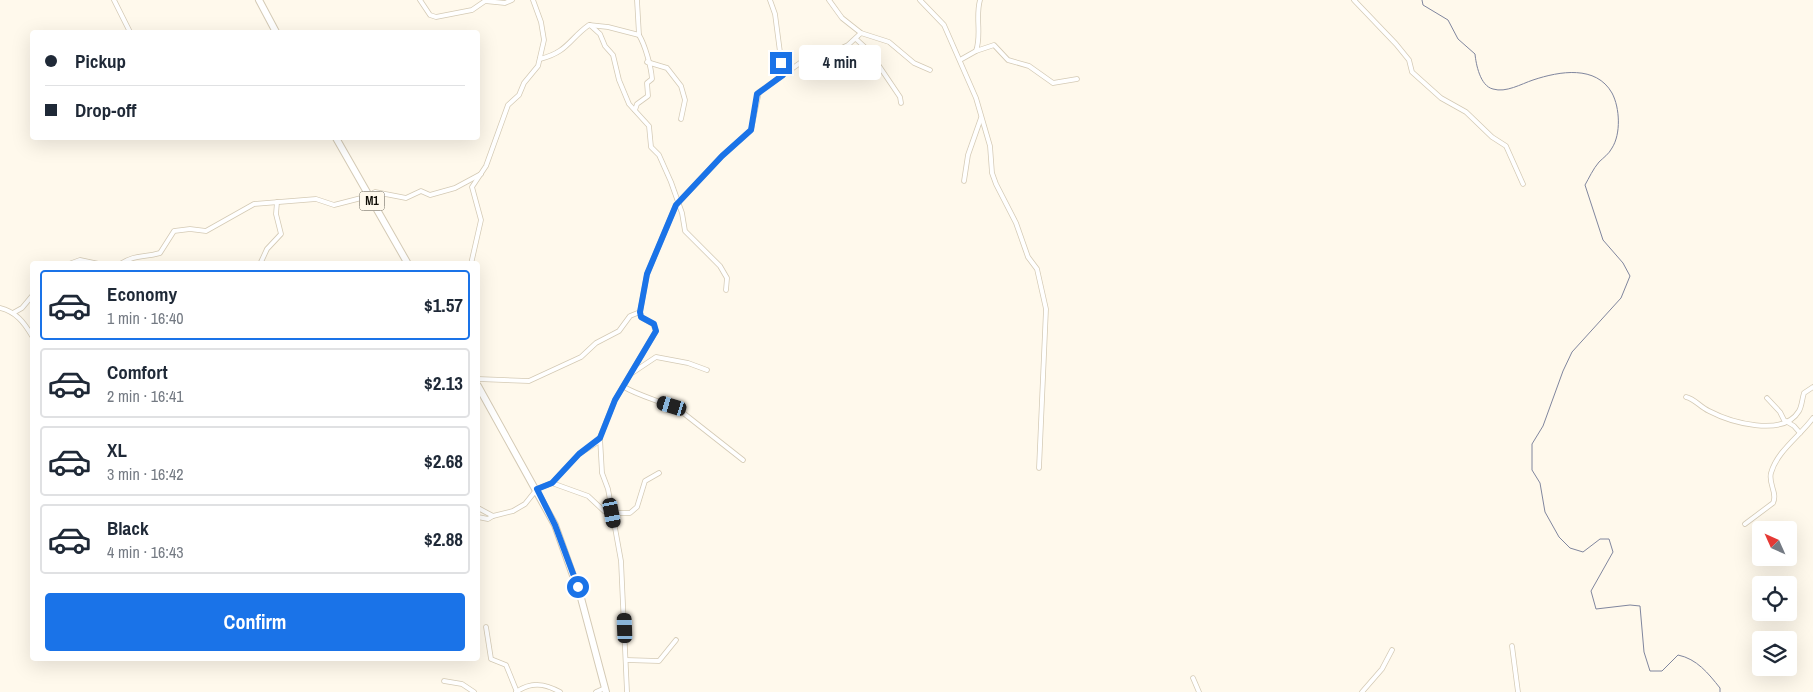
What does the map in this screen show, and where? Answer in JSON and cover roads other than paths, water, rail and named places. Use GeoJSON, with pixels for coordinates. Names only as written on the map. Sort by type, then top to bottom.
{"type":"FeatureCollection","features":[{"type":"Feature","properties":{"kind":"highway"},"geometry":{"type":"LineString","coordinates":[[259,0],[275,30]]}},
{"type":"Feature","properties":{"kind":"highway","name":"M1"},"geometry":{"type":"LineString","coordinates":[[337,140],[406,261]]}},
{"type":"Feature","properties":{"kind":"highway"},"geometry":{"type":"LineString","coordinates":[[480,389],[537,489],[555,525],[574,576],[605,690]]}},
{"type":"Feature","properties":{"kind":"street"},"geometry":{"type":"LineString","coordinates":[[114,0],[129,30]]}},
{"type":"Feature","properties":{"kind":"street"},"geometry":{"type":"LineString","coordinates":[[420,0],[425,9],[434,17],[472,10],[485,1],[505,3],[512,0]]}},
{"type":"Feature","properties":{"kind":"street"},"geometry":{"type":"LineString","coordinates":[[472,261],[481,224],[472,188],[481,174],[508,105],[520,94],[524,83],[537,68],[540,58],[543,33],[533,0]]}},
{"type":"Feature","properties":{"kind":"street"},"geometry":{"type":"LineString","coordinates":[[635,110],[637,104],[647,98],[649,93],[647,84],[652,76],[647,62],[646,44],[639,35],[637,0]]}},
{"type":"Feature","properties":{"kind":"street"},"geometry":{"type":"LineString","coordinates":[[770,0],[775,14],[783,75]]}},
{"type":"Feature","properties":{"kind":"street"},"geometry":{"type":"LineString","coordinates":[[829,0],[842,18],[862,33],[889,42],[914,62],[930,70]]}},
{"type":"Feature","properties":{"kind":"street"},"geometry":{"type":"LineString","coordinates":[[920,0],[944,26],[960,60],[990,146],[996,184],[1016,224],[1028,257],[1037,269],[1046,303],[1039,468]]}},
{"type":"Feature","properties":{"kind":"street"},"geometry":{"type":"LineString","coordinates":[[976,51],[980,34],[978,8],[980,0]]}},
{"type":"Feature","properties":{"kind":"street"},"geometry":{"type":"LineString","coordinates":[[1354,0],[1402,51],[1409,60],[1412,72],[1441,98],[1466,112],[1492,137],[1506,146],[1524,184]]}},
{"type":"Feature","properties":{"kind":"street"},"geometry":{"type":"LineString","coordinates":[[540,58],[563,50],[590,25]]}},
{"type":"Feature","properties":{"kind":"street"},"geometry":{"type":"LineString","coordinates":[[590,25],[639,35]]}},
{"type":"Feature","properties":{"kind":"street"},"geometry":{"type":"LineString","coordinates":[[590,25],[600,34],[604,45],[613,54],[623,91],[635,110],[649,126],[652,147],[659,156],[678,203],[685,231],[720,266],[726,278],[726,290]]}},
{"type":"Feature","properties":{"kind":"street"},"geometry":{"type":"LineString","coordinates":[[628,692],[621,561],[608,489],[602,473],[600,438],[615,400],[656,331],[654,324],[641,317],[640,312],[647,274],[678,203],[691,191],[702,175],[749,132],[757,94],[800,63],[827,56],[856,39],[862,33]]}},
{"type":"Feature","properties":{"kind":"street"},"geometry":{"type":"LineString","coordinates":[[856,39],[869,51],[900,97],[901,103]]}},
{"type":"Feature","properties":{"kind":"street"},"geometry":{"type":"LineString","coordinates":[[960,60],[976,51],[994,45],[1008,60],[1032,68],[1054,83],[1077,79]]}},
{"type":"Feature","properties":{"kind":"street"},"geometry":{"type":"LineString","coordinates":[[647,62],[667,68],[681,86],[684,100],[681,119]]}},
{"type":"Feature","properties":{"kind":"street"},"geometry":{"type":"LineString","coordinates":[[964,181],[968,155],[981,116]]}},
{"type":"Feature","properties":{"kind":"street"},"geometry":{"type":"LineString","coordinates":[[124,261],[132,256],[144,257],[160,253],[174,231],[190,229],[206,231],[251,205],[316,198],[334,205],[369,196],[375,192],[406,198],[424,191],[430,195],[461,185],[481,174]]}},
{"type":"Feature","properties":{"kind":"street"},"geometry":{"type":"LineString","coordinates":[[262,261],[267,249],[281,234],[276,214],[276,202]]}},
{"type":"Feature","properties":{"kind":"street"},"geometry":{"type":"LineString","coordinates":[[13,312],[22,308],[30,298]]}},
{"type":"Feature","properties":{"kind":"street"},"geometry":{"type":"LineString","coordinates":[[0,308],[13,312],[30,331]]}},
{"type":"Feature","properties":{"kind":"street"},"geometry":{"type":"LineString","coordinates":[[21,319],[22,308]]}},
{"type":"Feature","properties":{"kind":"street"},"geometry":{"type":"LineString","coordinates":[[480,379],[530,382],[581,357],[596,343],[619,331],[630,316],[640,312]]}},
{"type":"Feature","properties":{"kind":"street"},"geometry":{"type":"LineString","coordinates":[[632,373],[656,357],[688,362],[707,370]]}},
{"type":"Feature","properties":{"kind":"street"},"geometry":{"type":"LineString","coordinates":[[624,387],[640,396],[672,406],[682,412],[742,460]]}},
{"type":"Feature","properties":{"kind":"street"},"geometry":{"type":"LineString","coordinates":[[1686,397],[1694,399],[1714,414],[1748,425],[1765,426],[1786,422],[1798,412],[1804,393],[1813,387]]}},
{"type":"Feature","properties":{"kind":"street"},"geometry":{"type":"LineString","coordinates":[[1768,398],[1786,422],[1794,426],[1800,433]]}},
{"type":"Feature","properties":{"kind":"street"},"geometry":{"type":"LineString","coordinates":[[1745,524],[1773,503],[1774,496],[1770,479],[1772,469],[1813,418]]}},
{"type":"Feature","properties":{"kind":"street"},"geometry":{"type":"LineString","coordinates":[[480,517],[488,519],[513,511],[525,504],[537,489],[552,483],[579,454],[600,438]]}},
{"type":"Feature","properties":{"kind":"street"},"geometry":{"type":"LineString","coordinates":[[552,483],[588,496],[604,511],[612,513],[633,512],[646,481],[659,473]]}},
{"type":"Feature","properties":{"kind":"street"},"geometry":{"type":"LineString","coordinates":[[480,509],[493,516]]}},
{"type":"Feature","properties":{"kind":"street"},"geometry":{"type":"LineString","coordinates":[[486,627],[491,659],[506,664],[516,692],[540,684],[550,686],[560,692]]}},
{"type":"Feature","properties":{"kind":"street"},"geometry":{"type":"LineString","coordinates":[[626,660],[659,661],[676,640]]}},
{"type":"Feature","properties":{"kind":"street"},"geometry":{"type":"LineString","coordinates":[[1512,646],[1518,692]]}},
{"type":"Feature","properties":{"kind":"street"},"geometry":{"type":"LineString","coordinates":[[1362,692],[1382,670],[1392,650]]}},
{"type":"Feature","properties":{"kind":"street"},"geometry":{"type":"LineString","coordinates":[[1192,678],[1199,692]]}},
{"type":"Feature","properties":{"kind":"street"},"geometry":{"type":"LineString","coordinates":[[444,681],[462,684],[474,692]]}},
{"type":"Feature","properties":{"kind":"street"},"geometry":{"type":"LineString","coordinates":[[596,692],[605,690]]}},
{"type":"Feature","properties":{"kind":"waterway"},"geometry":{"type":"LineString","coordinates":[[1422,0],[1423,5],[1448,20],[1458,39],[1475,54],[1482,79],[1489,87],[1503,90],[1554,74],[1577,73],[1597,78],[1605,84],[1615,99],[1618,113],[1618,128],[1615,142],[1609,152],[1599,162],[1585,185],[1603,240],[1623,263],[1630,276],[1621,298],[1572,352],[1543,426],[1532,444],[1532,470],[1540,483],[1545,512],[1559,537],[1570,548],[1583,552],[1600,539],[1609,539],[1613,552],[1591,591],[1596,609],[1630,605],[1640,606],[1644,652],[1650,671],[1662,671],[1678,655],[1685,657],[1696,663],[1706,672],[1720,688],[1720,692]]}}]}
